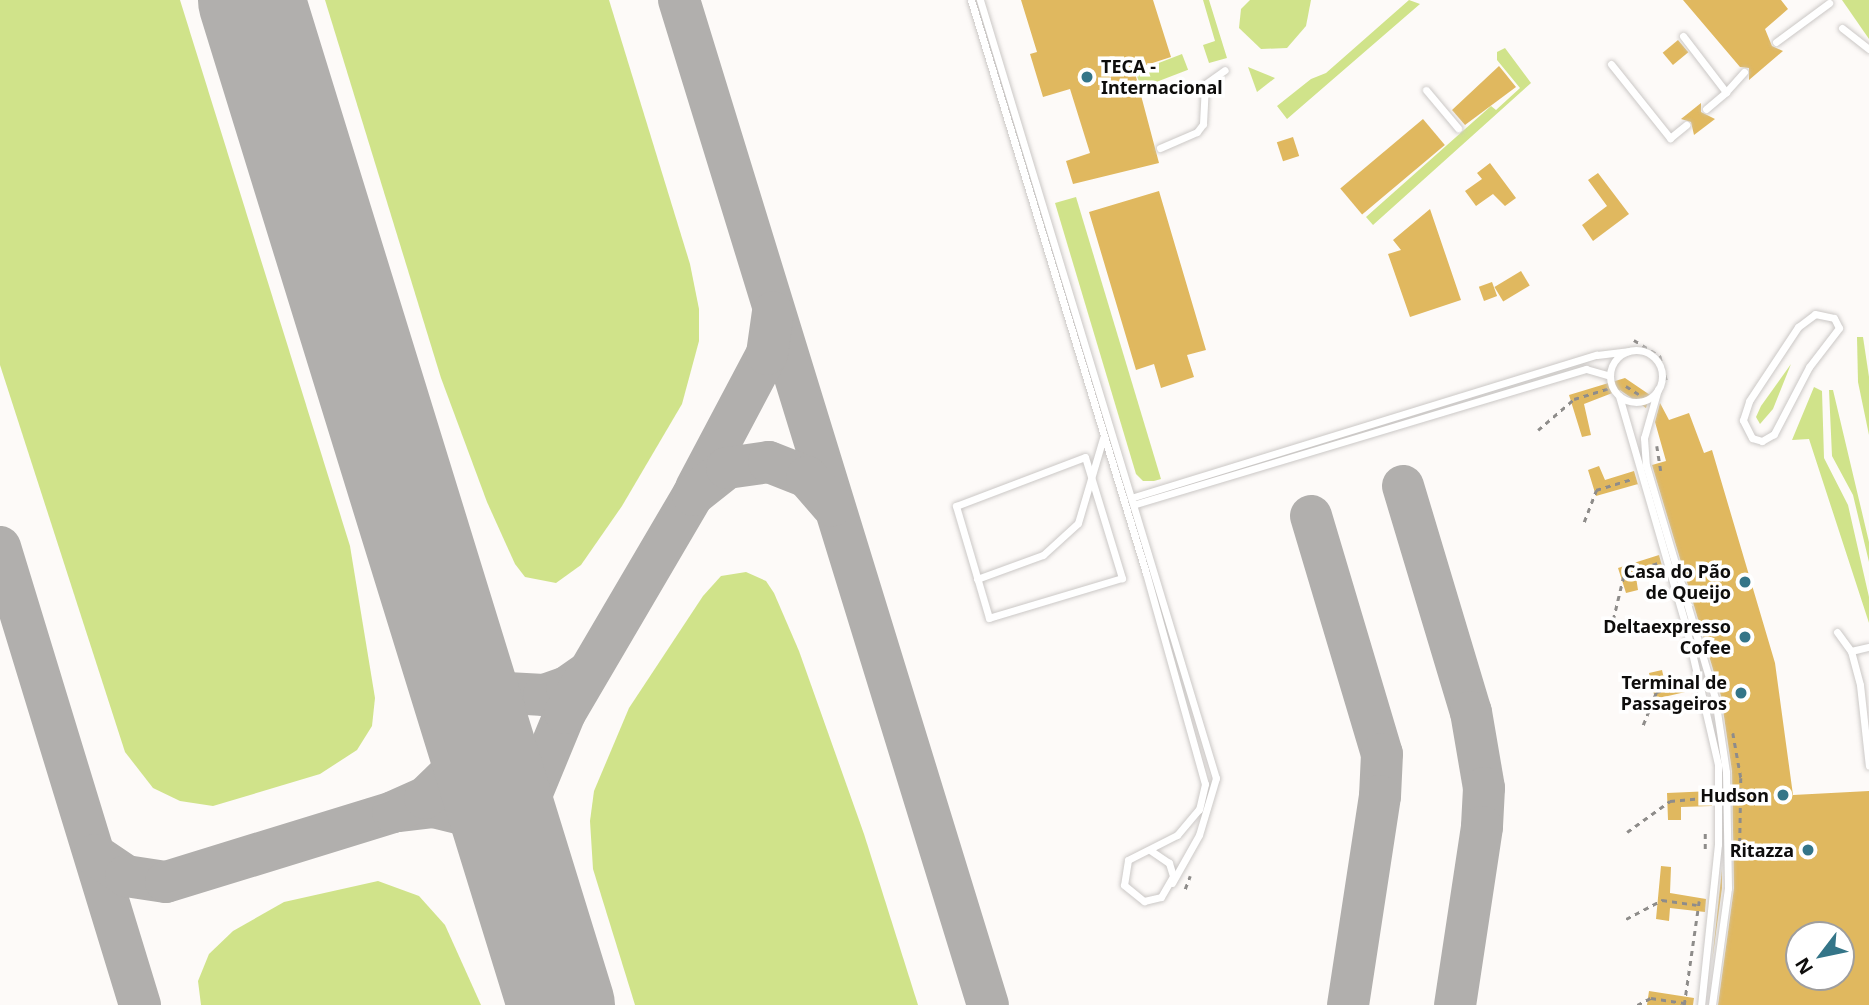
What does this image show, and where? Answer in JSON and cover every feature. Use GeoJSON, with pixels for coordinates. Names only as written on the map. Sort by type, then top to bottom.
{"type":"FeatureCollection","features":[{"type":"Feature","properties":{"kind":"lane"},"geometry":{"type":"LineString","coordinates":[[971,0],[1104,436],[1205,784],[1193,818],[1173,838],[1128,860],[1122,876],[1128,892],[1153,900],[1171,884],[1199,835],[1216,778],[1135,501],[980,0]]}},
{"type":"Feature","properties":{"kind":"lane"},"geometry":{"type":"LineString","coordinates":[[1776,42],[1829,4]]}},
{"type":"Feature","properties":{"kind":"lane"},"geometry":{"type":"LineString","coordinates":[[1842,27],[1869,49]]}},
{"type":"Feature","properties":{"kind":"lane"},"geometry":{"type":"LineString","coordinates":[[1683,36],[1726,92]]}},
{"type":"Feature","properties":{"kind":"lane"},"geometry":{"type":"LineString","coordinates":[[1611,64],[1670,138],[1686,125]]}},
{"type":"Feature","properties":{"kind":"lane"},"geometry":{"type":"LineString","coordinates":[[1160,148],[1197,132],[1203,124],[1205,85],[1225,70]]}},
{"type":"Feature","properties":{"kind":"lane"},"geometry":{"type":"LineString","coordinates":[[1706,109],[1744,72]]}},
{"type":"Feature","properties":{"kind":"lane"},"geometry":{"type":"LineString","coordinates":[[1426,90],[1458,128]]}},
{"type":"Feature","properties":{"kind":"lane"},"geometry":{"type":"LineString","coordinates":[[1815,313],[1833,318],[1839,328],[1807,370],[1774,434],[1762,441],[1752,438],[1745,426],[1744,411],[1798,327],[1815,313]]}},
{"type":"Feature","properties":{"kind":"lane"},"geometry":{"type":"LineString","coordinates":[[1839,328],[1849,328]]}},
{"type":"Feature","properties":{"kind":"lane"},"geometry":{"type":"LineString","coordinates":[[1628,351],[1615,360],[1610,376],[1645,475],[1715,698],[1726,772],[1728,888],[1712,1005]]}},
{"type":"Feature","properties":{"kind":"lane"},"geometry":{"type":"LineString","coordinates":[[1135,501],[1597,355],[1643,352],[1656,360],[1662,389],[1644,438],[1645,475],[1718,765],[1718,844],[1699,1005]]}},
{"type":"Feature","properties":{"kind":"lane"},"geometry":{"type":"LineString","coordinates":[[1135,501],[1587,369],[1610,376]]}},
{"type":"Feature","properties":{"kind":"lane"},"geometry":{"type":"LineString","coordinates":[[1619,396],[1639,402],[1662,389]]}},
{"type":"Feature","properties":{"kind":"lane"},"geometry":{"type":"LineString","coordinates":[[977,579],[1043,555],[1078,523],[1093,484],[1104,436]]}},
{"type":"Feature","properties":{"kind":"lane"},"geometry":{"type":"LineString","coordinates":[[1086,457],[1093,484],[1122,578],[989,618],[956,506],[1086,457]]}},
{"type":"Feature","properties":{"kind":"lane"},"geometry":{"type":"LineString","coordinates":[[1837,632],[1851,651],[1860,685],[1868,766]]}},
{"type":"Feature","properties":{"kind":"lane"},"geometry":{"type":"LineString","coordinates":[[1851,651],[1869,647]]}},
{"type":"Feature","properties":{"kind":"lane"},"geometry":{"type":"LineString","coordinates":[[1151,851],[1169,863],[1171,884]]}},
{"type":"Feature","properties":{"kind":"path"},"geometry":{"type":"LineString","coordinates":[[1630,340],[1647,344],[1660,356],[1667,374],[1662,389]]}},
{"type":"Feature","properties":{"kind":"path"},"geometry":{"type":"LineString","coordinates":[[1538,430],[1574,399]]}},
{"type":"Feature","properties":{"kind":"path"},"geometry":{"type":"LineString","coordinates":[[1656,434],[1663,480]]}},
{"type":"Feature","properties":{"kind":"path"},"geometry":{"type":"LineString","coordinates":[[1584,523],[1596,489],[1661,471]]}},
{"type":"Feature","properties":{"kind":"path"},"geometry":{"type":"LineString","coordinates":[[1613,620],[1624,574],[1666,560]]}},
{"type":"Feature","properties":{"kind":"path"},"geometry":{"type":"LineString","coordinates":[[1643,726],[1656,692]]}},
{"type":"Feature","properties":{"kind":"path"},"geometry":{"type":"LineString","coordinates":[[1732,724],[1741,778],[1740,851]]}},
{"type":"Feature","properties":{"kind":"path"},"geometry":{"type":"LineString","coordinates":[[1627,832],[1670,801],[1706,798]]}},
{"type":"Feature","properties":{"kind":"path"},"geometry":{"type":"LineString","coordinates":[[1626,919],[1662,900],[1711,907]]}},
{"type":"Feature","properties":{"kind":"path"},"geometry":{"type":"LineString","coordinates":[[1637,1005],[1651,998],[1699,1005]]}},
{"type":"Feature","properties":{"kind":"green space"},"geometry":{"type":"Polygon","coordinates":[[[0,0],[180,0],[350,546],[375,698],[372,726],[357,750],[320,774],[213,806],[180,801],[153,788],[125,752],[0,365],[0,0]]]}},
{"type":"Feature","properties":{"kind":"green space"},"geometry":{"type":"Polygon","coordinates":[[[325,0],[609,0],[690,264],[699,309],[699,341],[682,404],[622,506],[581,565],[556,583],[525,577],[515,564],[487,502],[441,378],[325,0]]]}},
{"type":"Feature","properties":{"kind":"green space"},"geometry":{"type":"Polygon","coordinates":[[[1203,0],[1209,0],[1227,58],[1209,63],[1203,45],[1215,41],[1203,0]]]}},
{"type":"Feature","properties":{"kind":"green space"},"geometry":{"type":"Polygon","coordinates":[[[1250,0],[1311,0],[1306,26],[1287,48],[1261,49],[1239,28],[1241,9],[1250,0]]]}},
{"type":"Feature","properties":{"kind":"green space"},"geometry":{"type":"Polygon","coordinates":[[[1409,0],[1420,4],[1287,119],[1277,106],[1311,79],[1326,73],[1409,0]]]}},
{"type":"Feature","properties":{"kind":"green space"},"geometry":{"type":"Polygon","coordinates":[[[1842,0],[1869,0],[1869,39],[1842,0]]]}},
{"type":"Feature","properties":{"kind":"green space"},"geometry":{"type":"Polygon","coordinates":[[[1505,48],[1531,83],[1373,225],[1366,217],[1491,106],[1496,110],[1520,88],[1497,60],[1497,52],[1505,48]]]}},
{"type":"Feature","properties":{"kind":"green space"},"geometry":{"type":"Polygon","coordinates":[[[1182,54],[1188,70],[1141,88],[1135,72],[1182,54]]]}},
{"type":"Feature","properties":{"kind":"green space"},"geometry":{"type":"Polygon","coordinates":[[[1248,67],[1275,78],[1257,92],[1248,67]]]}},
{"type":"Feature","properties":{"kind":"green space"},"geometry":{"type":"Polygon","coordinates":[[[1076,197],[1161,479],[1143,481],[1136,474],[1055,203],[1076,197]]]}},
{"type":"Feature","properties":{"kind":"green space"},"geometry":{"type":"Polygon","coordinates":[[[1857,337],[1863,337],[1869,377],[1869,435],[1858,382],[1857,337]]]}},
{"type":"Feature","properties":{"kind":"green space"},"geometry":{"type":"Polygon","coordinates":[[[1791,364],[1773,409],[1760,424],[1756,417],[1761,406],[1791,364]]]}},
{"type":"Feature","properties":{"kind":"green space"},"geometry":{"type":"Polygon","coordinates":[[[1814,387],[1822,391],[1824,458],[1848,505],[1869,597],[1869,623],[1809,439],[1792,440],[1814,387]]]}},
{"type":"Feature","properties":{"kind":"green space"},"geometry":{"type":"Polygon","coordinates":[[[1829,390],[1833,390],[1869,542],[1869,562],[1853,495],[1832,456],[1829,390]]]}},
{"type":"Feature","properties":{"kind":"green space"},"geometry":{"type":"Polygon","coordinates":[[[746,572],[766,581],[774,593],[799,651],[864,834],[918,1005],[635,1005],[593,869],[590,821],[594,791],[629,708],[703,596],[721,576],[746,572]]]}},
{"type":"Feature","properties":{"kind":"green space"},"geometry":{"type":"Polygon","coordinates":[[[378,881],[419,896],[445,925],[481,1005],[201,1005],[198,981],[209,954],[233,931],[284,902],[378,881]]]}},
{"type":"Feature","properties":{"kind":"building","name":"TECA - Internacional"},"geometry":{"type":"Polygon","coordinates":[[[1021,0],[1153,0],[1171,57],[1134,69],[1159,163],[1073,184],[1066,161],[1090,153],[1070,89],[1043,97],[1030,54],[1037,52],[1021,0]]]}},
{"type":"Feature","properties":{"kind":"building"},"geometry":{"type":"Polygon","coordinates":[[[1683,0],[1781,0],[1788,9],[1765,29],[1772,46],[1783,51],[1749,80],[1749,68],[1740,67],[1683,0]]]}},
{"type":"Feature","properties":{"kind":"building"},"geometry":{"type":"Polygon","coordinates":[[[1678,40],[1688,52],[1673,65],[1663,53],[1678,40]]]}},
{"type":"Feature","properties":{"kind":"building"},"geometry":{"type":"Polygon","coordinates":[[[1499,66],[1516,87],[1465,125],[1452,110],[1499,66]]]}},
{"type":"Feature","properties":{"kind":"building"},"geometry":{"type":"Polygon","coordinates":[[[1701,103],[1701,112],[1715,119],[1694,135],[1691,122],[1681,119],[1701,103]]]}},
{"type":"Feature","properties":{"kind":"building"},"geometry":{"type":"Polygon","coordinates":[[[1423,119],[1445,145],[1362,214],[1340,188],[1423,119]]]}},
{"type":"Feature","properties":{"kind":"building"},"geometry":{"type":"Polygon","coordinates":[[[1293,137],[1299,156],[1283,161],[1277,142],[1293,137]]]}},
{"type":"Feature","properties":{"kind":"building"},"geometry":{"type":"Polygon","coordinates":[[[1490,163],[1516,198],[1505,206],[1493,194],[1476,206],[1465,191],[1482,179],[1477,173],[1490,163]]]}},
{"type":"Feature","properties":{"kind":"building"},"geometry":{"type":"Polygon","coordinates":[[[1598,173],[1629,214],[1593,241],[1582,225],[1607,206],[1588,180],[1598,173]]]}},
{"type":"Feature","properties":{"kind":"building"},"geometry":{"type":"Polygon","coordinates":[[[1159,191],[1206,350],[1187,355],[1194,377],[1161,388],[1154,364],[1136,370],[1089,212],[1159,191]]]}},
{"type":"Feature","properties":{"kind":"building"},"geometry":{"type":"Polygon","coordinates":[[[1430,209],[1461,300],[1410,317],[1388,254],[1401,250],[1393,240],[1430,209]]]}},
{"type":"Feature","properties":{"kind":"building"},"geometry":{"type":"Polygon","coordinates":[[[1521,271],[1530,286],[1503,302],[1494,287],[1521,271]]]}},
{"type":"Feature","properties":{"kind":"building"},"geometry":{"type":"Polygon","coordinates":[[[1492,282],[1497,296],[1484,301],[1479,287],[1492,282]]]}},
{"type":"Feature","properties":{"kind":"building"},"geometry":{"type":"Polygon","coordinates":[[[1625,378],[1650,395],[1646,408],[1620,390],[1584,404],[1591,435],[1582,437],[1569,395],[1625,378]]]}},
{"type":"Feature","properties":{"kind":"building","name":"Terminal de Passageiros"},"geometry":{"type":"Polygon","coordinates":[[[1660,403],[1669,420],[1689,413],[1704,453],[1712,450],[1775,663],[1793,795],[1869,791],[1869,1005],[1718,1005],[1734,888],[1732,771],[1721,696],[1652,465],[1666,461],[1655,422],[1660,403]]]}},
{"type":"Feature","properties":{"kind":"building"},"geometry":{"type":"Polygon","coordinates":[[[1599,466],[1605,480],[1634,471],[1638,484],[1596,496],[1588,470],[1599,466]]]}},
{"type":"Feature","properties":{"kind":"building"},"geometry":{"type":"Polygon","coordinates":[[[1659,555],[1663,569],[1636,577],[1638,590],[1626,593],[1618,568],[1659,555]]]}},
{"type":"Feature","properties":{"kind":"building"},"geometry":{"type":"Polygon","coordinates":[[[1662,670],[1665,683],[1691,677],[1694,690],[1655,699],[1649,673],[1662,670]]]}},
{"type":"Feature","properties":{"kind":"building"},"geometry":{"type":"Polygon","coordinates":[[[1712,791],[1712,806],[1681,807],[1681,820],[1668,820],[1667,793],[1712,791]]]}},
{"type":"Feature","properties":{"kind":"building"},"geometry":{"type":"Polygon","coordinates":[[[1661,866],[1671,867],[1670,893],[1706,899],[1705,912],[1670,908],[1669,921],[1656,919],[1661,866]]]}},
{"type":"Feature","properties":{"kind":"building"},"geometry":{"type":"Polygon","coordinates":[[[1722,869],[1722,888],[1712,962],[1722,869]]]}},
{"type":"Feature","properties":{"kind":"building"},"geometry":{"type":"Polygon","coordinates":[[[1649,991],[1694,998],[1693,1005],[1647,1005],[1649,991]]]}},
{"type":"Feature","properties":{"kind":"taxiway"},"geometry":{"type":"LineString","coordinates":[[679,0],[988,1005]]}},
{"type":"Feature","properties":{"kind":"taxiway"},"geometry":{"type":"LineString","coordinates":[[696,488],[767,354],[773,312]]}},
{"type":"Feature","properties":{"kind":"taxiway"},"geometry":{"type":"LineString","coordinates":[[520,872],[525,810],[565,713],[693,495],[727,468],[769,462],[807,477],[832,506]]}},
{"type":"Feature","properties":{"kind":"taxiway"},"geometry":{"type":"LineString","coordinates":[[1403,486],[1471,712],[1484,788],[1482,827],[1455,1005]]}},
{"type":"Feature","properties":{"kind":"taxiway"},"geometry":{"type":"LineString","coordinates":[[1311,516],[1382,754],[1380,796],[1348,1005]]}},
{"type":"Feature","properties":{"kind":"taxiway"},"geometry":{"type":"LineString","coordinates":[[0,547],[140,1005]]}},
{"type":"Feature","properties":{"kind":"taxiway"},"geometry":{"type":"LineString","coordinates":[[95,855],[126,876],[166,882],[393,812],[425,798],[455,769],[467,736],[468,708],[446,631]]}},
{"type":"Feature","properties":{"kind":"taxiway"},"geometry":{"type":"LineString","coordinates":[[453,646],[469,670],[507,693],[544,695],[567,687],[587,673]]}},
{"type":"Feature","properties":{"kind":"taxiway"},"geometry":{"type":"LineString","coordinates":[[400,811],[434,807],[474,817],[505,841],[520,872]]}},
{"type":"Feature","properties":{"kind":"runway"},"geometry":{"type":"LineString","coordinates":[[251,0],[561,1005]]}},
{"type":"Feature","properties":{"kind":"place","name":"TECA - Internacional"},"geometry":{"type":"Point","coordinates":[1087,77]}},
{"type":"Feature","properties":{"kind":"place","name":"Casa do Pão de Queijo"},"geometry":{"type":"Point","coordinates":[1745,582]}},
{"type":"Feature","properties":{"kind":"place","name":"Deltaexpresso Cofee"},"geometry":{"type":"Point","coordinates":[1745,637]}},
{"type":"Feature","properties":{"kind":"place","name":"Terminal de Passageiros"},"geometry":{"type":"Point","coordinates":[1741,693]}},
{"type":"Feature","properties":{"kind":"place","name":"Hudson"},"geometry":{"type":"Point","coordinates":[1783,795]}},
{"type":"Feature","properties":{"kind":"place","name":"Ritazza"},"geometry":{"type":"Point","coordinates":[1808,850]}}]}
